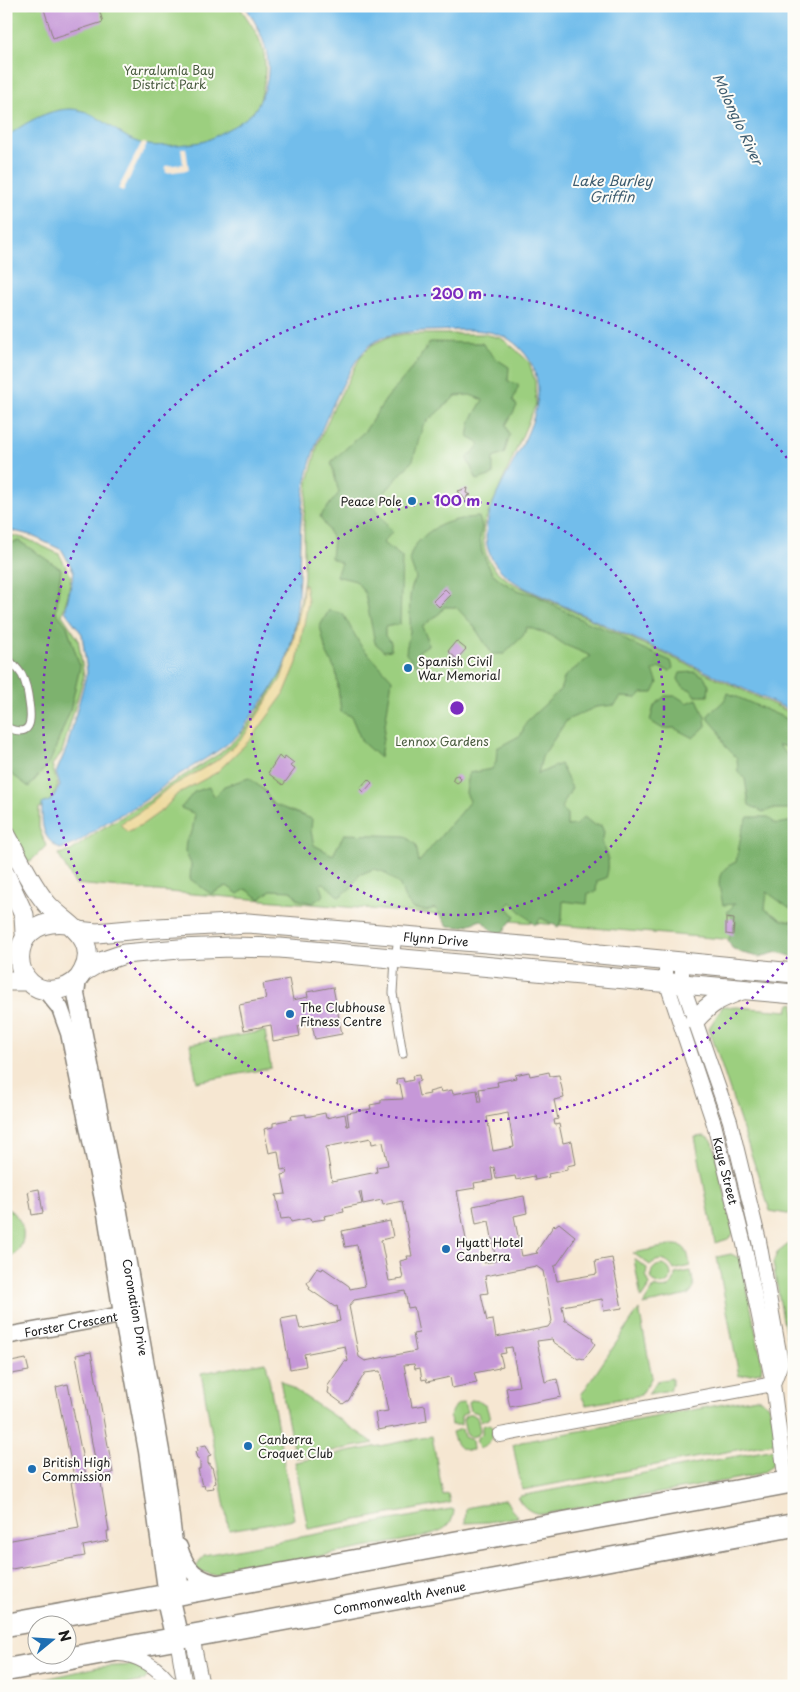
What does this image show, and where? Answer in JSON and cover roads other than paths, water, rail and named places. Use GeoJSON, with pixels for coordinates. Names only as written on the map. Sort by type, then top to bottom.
{"type":"FeatureCollection","features":[{"type":"Feature","properties":{"kind":"highway"},"geometry":{"type":"LineString","coordinates":[[6,1625],[790,1482]]}},
{"type":"Feature","properties":{"kind":"highway","name":"Commonwealth Avenue"},"geometry":{"type":"LineString","coordinates":[[6,1670],[794,1525]]}},
{"type":"Feature","properties":{"kind":"highway","name":"Coronation Drive"},"geometry":{"type":"LineString","coordinates":[[174,1595],[184,1638]]}},
{"type":"Feature","properties":{"kind":"main road"},"geometry":{"type":"LineString","coordinates":[[6,836],[39,894],[84,941],[87,950],[87,961],[80,976],[66,987],[46,991],[36,988],[26,981],[18,964],[17,952],[17,942],[24,915],[6,876]]}},
{"type":"Feature","properties":{"kind":"main road"},"geometry":{"type":"LineString","coordinates":[[17,942],[44,923],[54,922],[72,927]]}},
{"type":"Feature","properties":{"kind":"main road","name":"Flynn Drive"},"geometry":{"type":"LineString","coordinates":[[72,927],[97,934],[140,929],[248,923],[561,949],[794,973]]}},
{"type":"Feature","properties":{"kind":"main road","name":"Flynn Drive"},"geometry":{"type":"LineString","coordinates":[[80,976],[98,963],[124,954],[179,949],[280,948],[794,994]]}},
{"type":"Feature","properties":{"kind":"main road"},"geometry":{"type":"LineString","coordinates":[[596,975],[598,954]]}},
{"type":"Feature","properties":{"kind":"main road"},"geometry":{"type":"LineString","coordinates":[[6,981],[26,981]]}},
{"type":"Feature","properties":{"kind":"main road"},"geometry":{"type":"LineString","coordinates":[[695,1020],[707,1006],[746,989]]}},
{"type":"Feature","properties":{"kind":"street","name":"Kaye Street"},"geometry":{"type":"LineString","coordinates":[[674,961],[674,982],[714,1124],[744,1244],[773,1384],[790,1482]]}},
{"type":"Feature","properties":{"kind":"street","name":"Coronation Drive"},"geometry":{"type":"LineString","coordinates":[[80,976],[76,994],[119,1212],[129,1313],[152,1476],[174,1595]]}},
{"type":"Feature","properties":{"kind":"street","name":"Kaye Street"},"geometry":{"type":"LineString","coordinates":[[674,982],[695,1020],[730,1122],[759,1241],[781,1363],[773,1384]]}},
{"type":"Feature","properties":{"kind":"street","name":"Coronation Drive"},"geometry":{"type":"LineString","coordinates":[[46,991],[60,1008],[69,1033],[106,1214],[129,1313],[172,1520],[177,1569],[174,1595]]}},
{"type":"Feature","properties":{"kind":"street","name":"Forster Crescent"},"geometry":{"type":"LineString","coordinates":[[6,1336],[129,1313]]}},
{"type":"Feature","properties":{"kind":"street"},"geometry":{"type":"LineString","coordinates":[[500,1435],[773,1384]]}},
{"type":"Feature","properties":{"kind":"street"},"geometry":{"type":"LineString","coordinates":[[172,1520],[181,1553],[191,1570],[207,1582],[227,1585]]}},
{"type":"Feature","properties":{"kind":"street"},"geometry":{"type":"LineString","coordinates":[[184,1638],[185,1686]]}},
{"type":"Feature","properties":{"kind":"street"},"geometry":{"type":"LineString","coordinates":[[184,1638],[202,1686]]}},
{"type":"Feature","properties":{"kind":"street"},"geometry":{"type":"LineString","coordinates":[[84,1656],[121,1654],[139,1660],[162,1674],[171,1686]]}},
{"type":"Feature","properties":{"kind":"lane"},"geometry":{"type":"LineString","coordinates":[[6,658],[22,676],[28,692],[32,717],[30,725],[20,732],[6,727]]}},
{"type":"Feature","properties":{"kind":"lane"},"geometry":{"type":"LineString","coordinates":[[398,936],[394,959],[393,994],[403,1054]]}},
{"type":"Feature","properties":{"kind":"water","name":"Lake Burley Griffin"},"geometry":{"type":"Polygon","coordinates":[[[245,6],[794,6],[794,712],[525,588],[496,565],[486,540],[490,512],[531,423],[538,394],[532,365],[525,353],[507,338],[498,334],[457,330],[393,334],[371,344],[355,363],[333,404],[317,441],[306,480],[301,515],[295,625],[283,668],[273,687],[241,732],[215,753],[172,779],[157,792],[107,822],[77,843],[60,849],[49,840],[44,830],[42,804],[51,800],[60,786],[56,773],[67,747],[87,672],[82,634],[65,611],[74,572],[62,550],[30,535],[6,529],[6,138],[36,118],[45,114],[71,109],[92,114],[128,138],[154,146],[205,141],[230,128],[255,110],[266,86],[268,74],[268,62],[263,39],[245,6]]]}},
{"type":"Feature","properties":{"kind":"place","name":"Peace Pole"},"geometry":{"type":"Point","coordinates":[412,501]}},
{"type":"Feature","properties":{"kind":"place","name":"Spanish Civil War Memorial"},"geometry":{"type":"Point","coordinates":[408,668]}},
{"type":"Feature","properties":{"kind":"place","name":"The Clubhouse Fitness Centre"},"geometry":{"type":"Point","coordinates":[290,1014]}},
{"type":"Feature","properties":{"kind":"place","name":"Hyatt Hotel Canberra"},"geometry":{"type":"Point","coordinates":[446,1249]}},
{"type":"Feature","properties":{"kind":"place","name":"Canberra Croquet Club"},"geometry":{"type":"Point","coordinates":[248,1446]}},
{"type":"Feature","properties":{"kind":"place","name":"British High Commission"},"geometry":{"type":"Point","coordinates":[32,1469]}},
{"type":"Feature","properties":{"kind":"park label","name":"Yarralumla Bay District Park"},"geometry":{"type":"Point","coordinates":[169,77]}},
{"type":"Feature","properties":{"kind":"park label","name":"Lennox Gardens"},"geometry":{"type":"Point","coordinates":[442,741]}},
{"type":"Feature","properties":{"kind":"water label","name":"Molonglo River"},"geometry":{"type":"Point","coordinates":[738,119]}}]}
